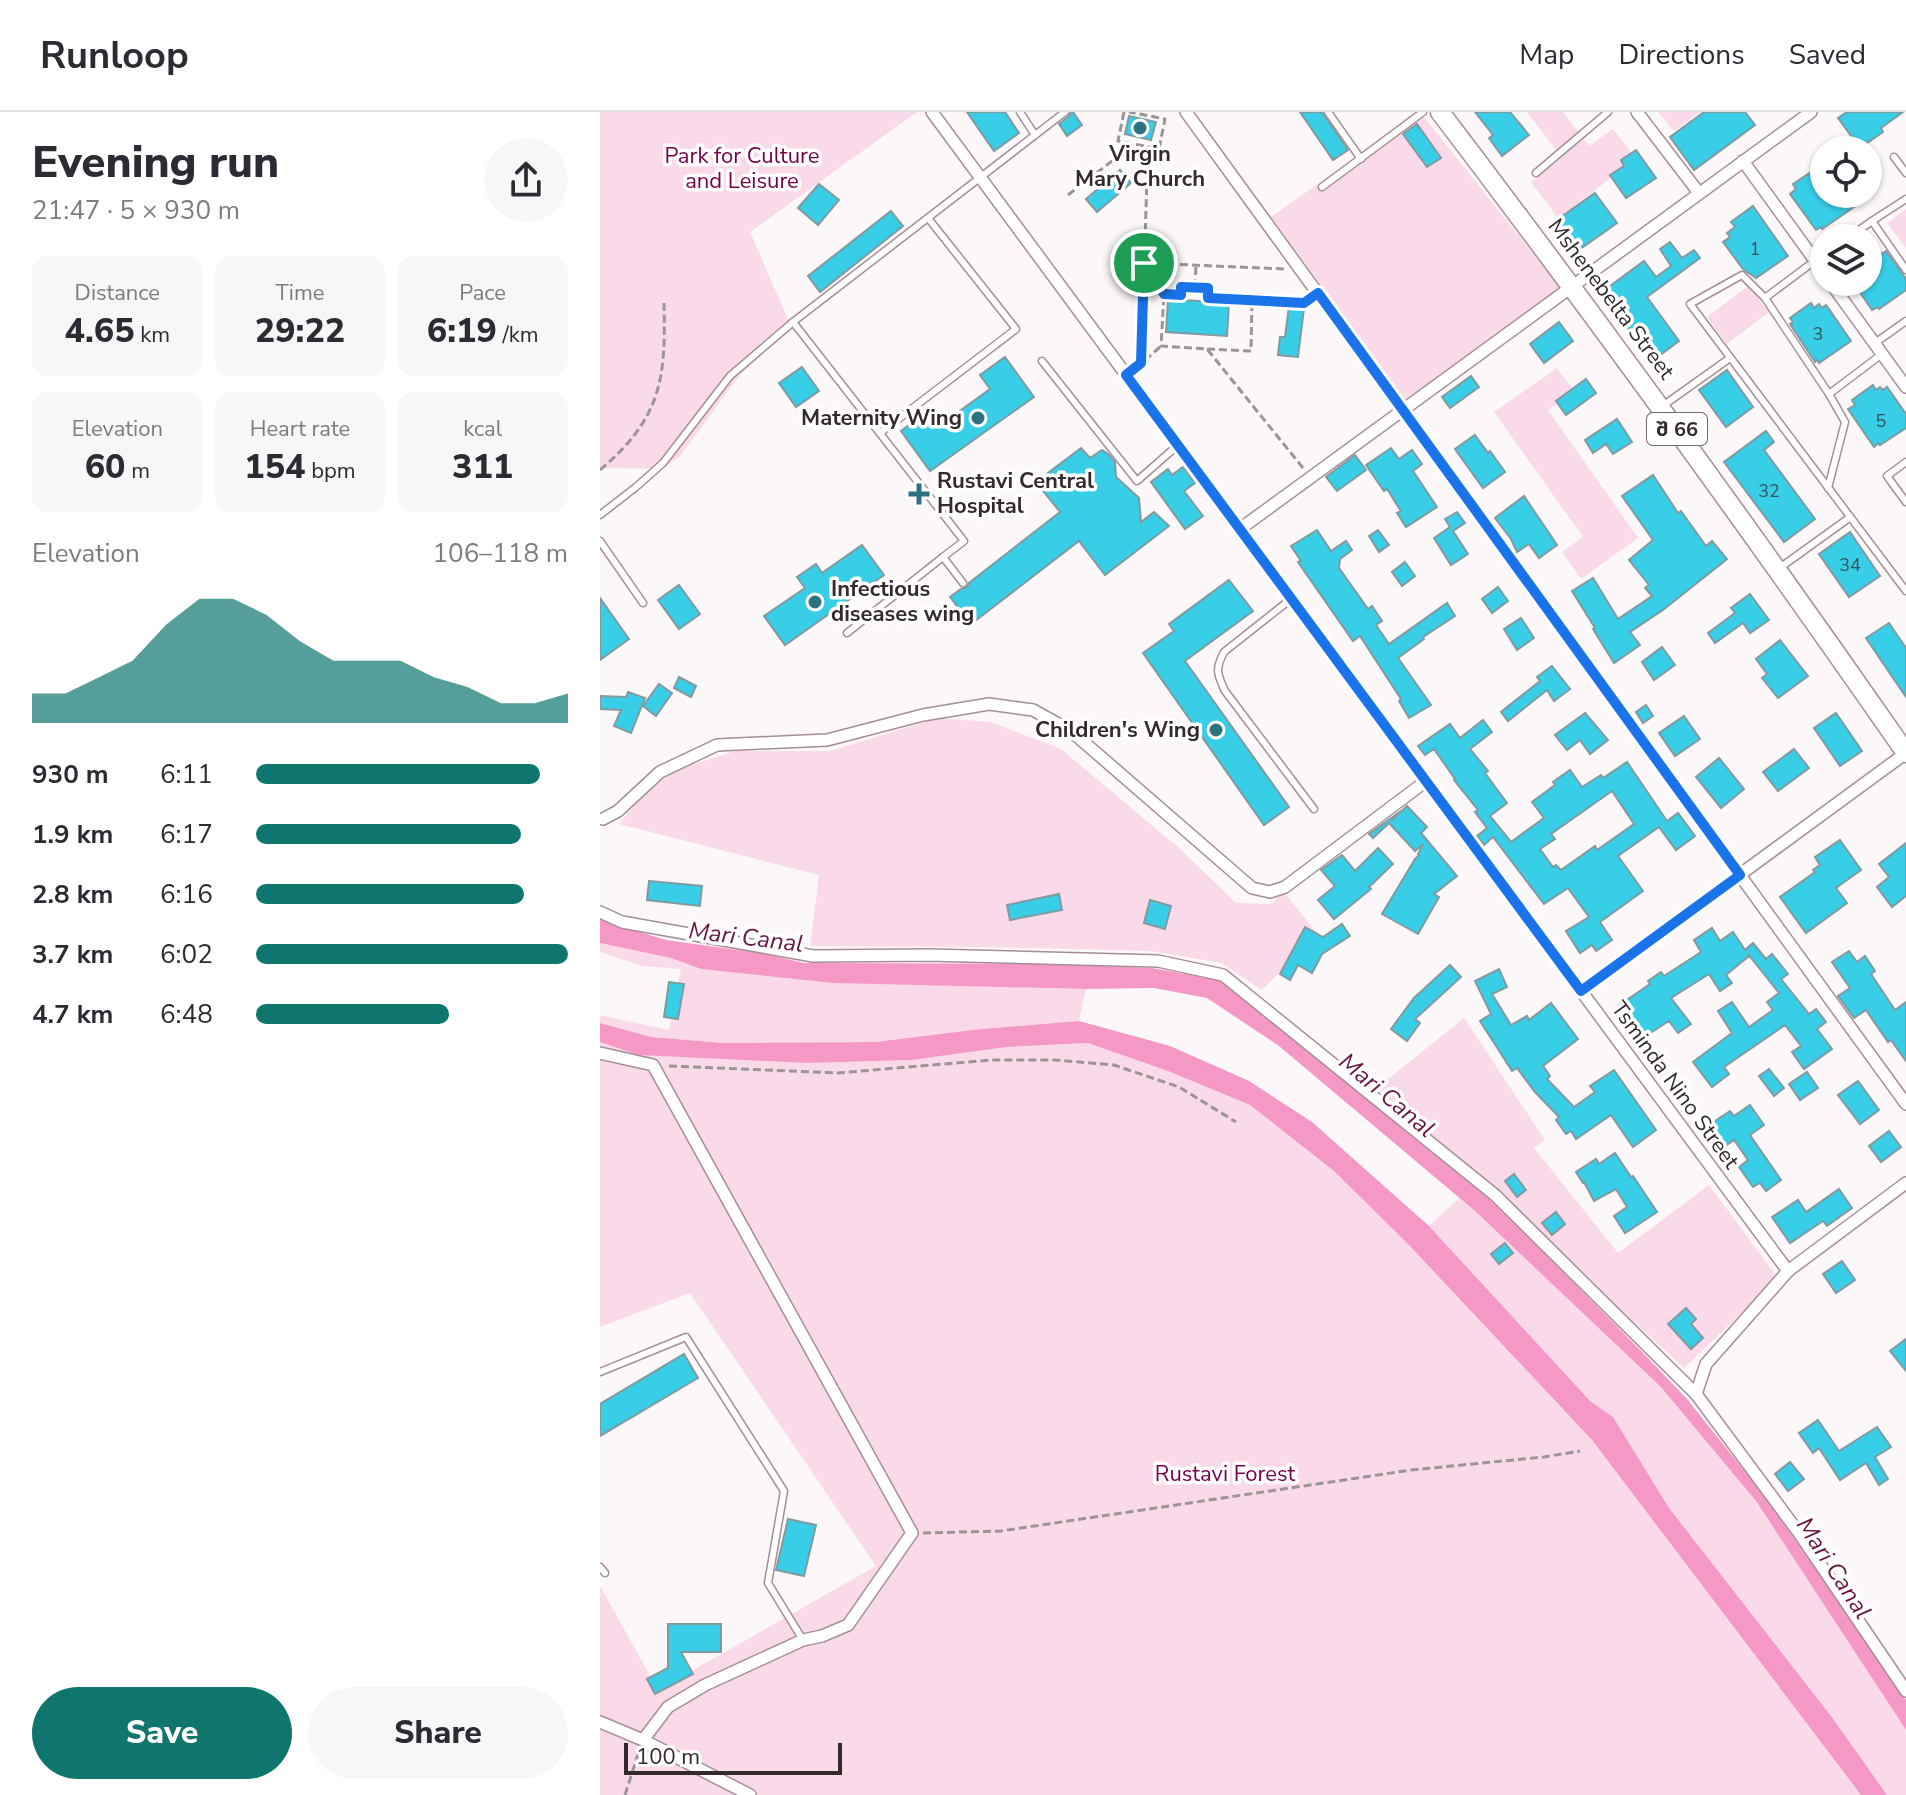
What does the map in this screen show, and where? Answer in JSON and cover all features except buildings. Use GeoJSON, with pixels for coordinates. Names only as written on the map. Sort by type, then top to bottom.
{"type":"FeatureCollection","features":[{"type":"Feature","properties":{"kind":"main road","name":"Mshenebelta Street"},"geometry":{"type":"LineString","coordinates":[[1440,112],[1661,407],[1906,753]]}},
{"type":"Feature","properties":{"kind":"street","name":"Tsminda Nino Street"},"geometry":{"type":"LineString","coordinates":[[932,112],[1788,1271]]}},
{"type":"Feature","properties":{"kind":"street"},"geometry":{"type":"LineString","coordinates":[[1186,112],[1906,1104]]}},
{"type":"Feature","properties":{"kind":"street"},"geometry":{"type":"LineString","coordinates":[[1637,112],[1699,193]]}},
{"type":"Feature","properties":{"kind":"street"},"geometry":{"type":"LineString","coordinates":[[1240,529],[1811,112]]}},
{"type":"Feature","properties":{"kind":"street"},"geometry":{"type":"LineString","coordinates":[[1743,161],[1810,245]]}},
{"type":"Feature","properties":{"kind":"street"},"geometry":{"type":"LineString","coordinates":[[1840,296],[1906,387]]}},
{"type":"Feature","properties":{"kind":"street"},"geometry":{"type":"LineString","coordinates":[[601,820],[618,811],[660,772],[717,745],[827,740],[923,715],[989,704],[1033,710],[1071,731],[1252,888],[1270,892],[1285,887],[1426,781]]}},
{"type":"Feature","properties":{"kind":"street"},"geometry":{"type":"LineString","coordinates":[[1581,991],[1906,753]]}},
{"type":"Feature","properties":{"kind":"street"},"geometry":{"type":"LineString","coordinates":[[600,912],[622,922],[813,956],[928,955],[1158,961],[1223,975],[1495,1195],[1696,1394],[1799,1533],[1906,1691]]}},
{"type":"Feature","properties":{"kind":"street"},"geometry":{"type":"LineString","coordinates":[[600,1053],[653,1065],[912,1533],[848,1625],[803,1640],[705,1685],[668,1707],[643,1740]]}},
{"type":"Feature","properties":{"kind":"street"},"geometry":{"type":"LineString","coordinates":[[1696,1394],[1706,1364],[1788,1271],[1906,1183]]}},
{"type":"Feature","properties":{"kind":"street"},"geometry":{"type":"LineString","coordinates":[[600,1722],[643,1740],[750,1795]]}},
{"type":"Feature","properties":{"kind":"lane"},"geometry":{"type":"LineString","coordinates":[[1020,112],[1035,135]]}},
{"type":"Feature","properties":{"kind":"lane"},"geometry":{"type":"LineString","coordinates":[[600,515],[663,463],[730,376],[793,322],[1065,112]]}},
{"type":"Feature","properties":{"kind":"lane"},"geometry":{"type":"LineString","coordinates":[[1328,112],[1361,159]]}},
{"type":"Feature","properties":{"kind":"lane"},"geometry":{"type":"LineString","coordinates":[[1322,187],[1423,112]]}},
{"type":"Feature","properties":{"kind":"lane"},"geometry":{"type":"LineString","coordinates":[[1536,173],[1608,112]]}},
{"type":"Feature","properties":{"kind":"lane"},"geometry":{"type":"LineString","coordinates":[[1894,157],[1906,173]]}},
{"type":"Feature","properties":{"kind":"lane"},"geometry":{"type":"LineString","coordinates":[[1868,224],[1906,199]]}},
{"type":"Feature","properties":{"kind":"lane"},"geometry":{"type":"LineString","coordinates":[[880,433],[1016,329],[928,218]]}},
{"type":"Feature","properties":{"kind":"lane"},"geometry":{"type":"LineString","coordinates":[[1872,221],[1906,270]]}},
{"type":"Feature","properties":{"kind":"lane"},"geometry":{"type":"LineString","coordinates":[[1765,298],[1810,265]]}},
{"type":"Feature","properties":{"kind":"lane"},"geometry":{"type":"LineString","coordinates":[[1828,488],[1845,422],[1765,298],[1742,275],[1690,304],[1849,518],[1906,591]]}},
{"type":"Feature","properties":{"kind":"lane"},"geometry":{"type":"LineString","coordinates":[[1875,343],[1906,321]]}},
{"type":"Feature","properties":{"kind":"lane"},"geometry":{"type":"LineString","coordinates":[[793,322],[964,541],[847,633]]}},
{"type":"Feature","properties":{"kind":"lane"},"geometry":{"type":"LineString","coordinates":[[1829,394],[1882,354]]}},
{"type":"Feature","properties":{"kind":"lane"},"geometry":{"type":"LineString","coordinates":[[1661,407],[1730,358]]}},
{"type":"Feature","properties":{"kind":"lane"},"geometry":{"type":"LineString","coordinates":[[1042,361],[1137,481],[1178,445]]}},
{"type":"Feature","properties":{"kind":"lane"},"geometry":{"type":"LineString","coordinates":[[1906,462],[1887,476],[1906,502]]}},
{"type":"Feature","properties":{"kind":"lane"},"geometry":{"type":"LineString","coordinates":[[1778,569],[1849,518]]}},
{"type":"Feature","properties":{"kind":"lane"},"geometry":{"type":"LineString","coordinates":[[600,541],[643,603]]}},
{"type":"Feature","properties":{"kind":"lane"},"geometry":{"type":"LineString","coordinates":[[943,557],[963,583]]}},
{"type":"Feature","properties":{"kind":"lane"},"geometry":{"type":"LineString","coordinates":[[1291,599],[1224,652],[1218,665],[1219,677],[1225,691],[1314,809]]}},
{"type":"Feature","properties":{"kind":"lane"},"geometry":{"type":"LineString","coordinates":[[600,1372],[686,1337],[784,1491],[768,1583],[803,1640]]}},
{"type":"Feature","properties":{"kind":"path"},"geometry":{"type":"LineString","coordinates":[[1127,112],[1165,119],[1159,149],[1118,141],[1127,112]]}},
{"type":"Feature","properties":{"kind":"path"},"geometry":{"type":"LineString","coordinates":[[1068,195],[1134,144]]}},
{"type":"Feature","properties":{"kind":"path"},"geometry":{"type":"LineString","coordinates":[[1141,363],[1148,147]]}},
{"type":"Feature","properties":{"kind":"path"},"geometry":{"type":"LineString","coordinates":[[1144,263],[1300,269]]}},
{"type":"Feature","properties":{"kind":"path"},"geometry":{"type":"LineString","coordinates":[[1144,263],[1164,294],[1161,346]]}},
{"type":"Feature","properties":{"kind":"path"},"geometry":{"type":"LineString","coordinates":[[1195,287],[1196,265]]}},
{"type":"Feature","properties":{"kind":"path"},"geometry":{"type":"LineString","coordinates":[[1164,294],[1181,295],[1181,287],[1195,287],[1208,288],[1208,298],[1304,303],[1318,293]]}},
{"type":"Feature","properties":{"kind":"path"},"geometry":{"type":"LineString","coordinates":[[1126,375],[1161,346],[1251,351],[1252,300]]}},
{"type":"Feature","properties":{"kind":"path"},"geometry":{"type":"LineString","coordinates":[[600,470],[645,422],[657,395],[663,363],[664,303]]}},
{"type":"Feature","properties":{"kind":"path"},"geometry":{"type":"LineString","coordinates":[[1207,349],[1310,477]]}},
{"type":"Feature","properties":{"kind":"path"},"geometry":{"type":"LineString","coordinates":[[653,1065],[838,1073],[991,1060],[1055,1060],[1114,1065],[1179,1087],[1236,1122]]}},
{"type":"Feature","properties":{"kind":"path"},"geometry":{"type":"LineString","coordinates":[[912,1533],[1001,1531],[1411,1470],[1580,1451]]}},
{"type":"Feature","properties":{"kind":"path"},"geometry":{"type":"LineString","coordinates":[[625,1795],[643,1740]]}},
{"type":"Feature","properties":{"kind":"green space","name":"Park for Culture and Leisure"},"geometry":{"type":"Polygon","coordinates":[[[600,112],[917,112],[750,232],[791,326],[739,376],[680,456],[662,469],[600,468],[600,112]]]}},
{"type":"Feature","properties":{"kind":"green space"},"geometry":{"type":"Polygon","coordinates":[[[1420,112],[1562,290],[1405,400],[1271,217],[1420,112]]]}},
{"type":"Feature","properties":{"kind":"green space"},"geometry":{"type":"Polygon","coordinates":[[[1527,112],[1563,112],[1589,146],[1613,129],[1636,159],[1558,218],[1531,182],[1562,158],[1527,112]]]}},
{"type":"Feature","properties":{"kind":"green space"},"geometry":{"type":"Polygon","coordinates":[[[1658,112],[1700,112],[1674,131],[1658,112]]]}},
{"type":"Feature","properties":{"kind":"green space"},"geometry":{"type":"Polygon","coordinates":[[[1906,209],[1906,248],[1887,223],[1906,209]]]}},
{"type":"Feature","properties":{"kind":"green space"},"geometry":{"type":"Polygon","coordinates":[[[1748,286],[1769,312],[1727,344],[1707,317],[1748,286]]]}},
{"type":"Feature","properties":{"kind":"green space"},"geometry":{"type":"Polygon","coordinates":[[[1557,368],[1574,391],[1548,410],[1638,538],[1581,579],[1562,552],[1583,537],[1494,412],[1557,368]]]}},
{"type":"Feature","properties":{"kind":"green space"},"geometry":{"type":"Polygon","coordinates":[[[938,718],[991,722],[1061,749],[1179,848],[1236,903],[1272,904],[1283,891],[1317,933],[1262,990],[1221,963],[1150,951],[810,946],[819,875],[619,824],[640,799],[673,771],[735,751],[830,751],[938,718]]]}},
{"type":"Feature","properties":{"kind":"green space"},"geometry":{"type":"Polygon","coordinates":[[[600,943],[671,958],[701,969],[833,983],[1086,989],[1079,1021],[875,1042],[723,1043],[651,1037],[600,1023],[600,1015],[669,1030],[681,969],[642,966],[600,952],[600,943]]]}},
{"type":"Feature","properties":{"kind":"green space"},"geometry":{"type":"Polygon","coordinates":[[[1464,1018],[1545,1140],[1534,1148],[1618,1253],[1709,1185],[1778,1278],[1684,1368],[1377,1088],[1464,1018]]]}},
{"type":"Feature","properties":{"kind":"green space","name":"Rustavi Forest"},"geometry":{"type":"Polygon","coordinates":[[[600,1042],[638,1055],[807,1063],[911,1060],[1007,1047],[1088,1043],[1168,1071],[1250,1105],[1334,1171],[1408,1244],[1592,1440],[1861,1795],[600,1795],[600,1586],[658,1690],[876,1566],[690,1293],[600,1327],[600,1042]]]}},
{"type":"Feature","properties":{"kind":"green space"},"geometry":{"type":"Polygon","coordinates":[[[1459,1198],[1662,1387],[1756,1501],[1906,1730],[1906,1795],[1887,1795],[1831,1716],[1669,1508],[1613,1417],[1586,1398],[1429,1226],[1459,1198]]]}},
{"type":"Feature","properties":{"kind":"shaded area"},"geometry":{"type":"Polygon","coordinates":[[[600,920],[666,940],[766,954],[804,963],[1049,964],[1152,968],[1218,980],[1291,1033],[1401,1128],[1497,1205],[1687,1399],[1766,1498],[1906,1700],[1906,1730],[1756,1501],[1661,1387],[1475,1211],[1279,1046],[1207,998],[1154,988],[833,983],[701,969],[671,958],[600,943],[600,920]]]}},
{"type":"Feature","properties":{"kind":"shaded area"},"geometry":{"type":"Polygon","coordinates":[[[1079,1021],[1170,1046],[1249,1081],[1312,1122],[1429,1226],[1590,1401],[1613,1417],[1669,1508],[1831,1716],[1887,1795],[1861,1795],[1592,1440],[1408,1244],[1334,1171],[1250,1105],[1168,1071],[1088,1043],[1007,1047],[911,1060],[807,1063],[638,1055],[600,1042],[600,1023],[651,1037],[723,1043],[875,1042],[1079,1021]]]}},
{"type":"Feature","properties":{"kind":"place","name":"Virgin Mary Church"},"geometry":{"type":"Point","coordinates":[1140,128]}},
{"type":"Feature","properties":{"kind":"place","name":"Maternity Wing"},"geometry":{"type":"Point","coordinates":[978,418]}},
{"type":"Feature","properties":{"kind":"place","name":"Rustavi Central Hospital"},"geometry":{"type":"Point","coordinates":[919,494]}},
{"type":"Feature","properties":{"kind":"place","name":"Infectious diseases wing"},"geometry":{"type":"Point","coordinates":[815,602]}},
{"type":"Feature","properties":{"kind":"place","name":"Children's Wing"},"geometry":{"type":"Point","coordinates":[1216,730]}},
{"type":"Feature","properties":{"kind":"route"},"geometry":{"type":"LineString","coordinates":[[1144,263],[1164,294],[1181,295],[1181,287],[1195,287],[1208,288],[1208,298],[1304,303],[1318,293],[1740,875],[1581,991],[1126,375],[1141,363],[1144,263]]}},
{"type":"Feature","properties":{"kind":"water label","name":"Mari Canal"},"geometry":{"type":"Point","coordinates":[746,937]}},
{"type":"Feature","properties":{"kind":"water label","name":"Mari Canal"},"geometry":{"type":"Point","coordinates":[1387,1095]}},
{"type":"Feature","properties":{"kind":"water label","name":"Mari Canal"},"geometry":{"type":"Point","coordinates":[1834,1568]}}]}
